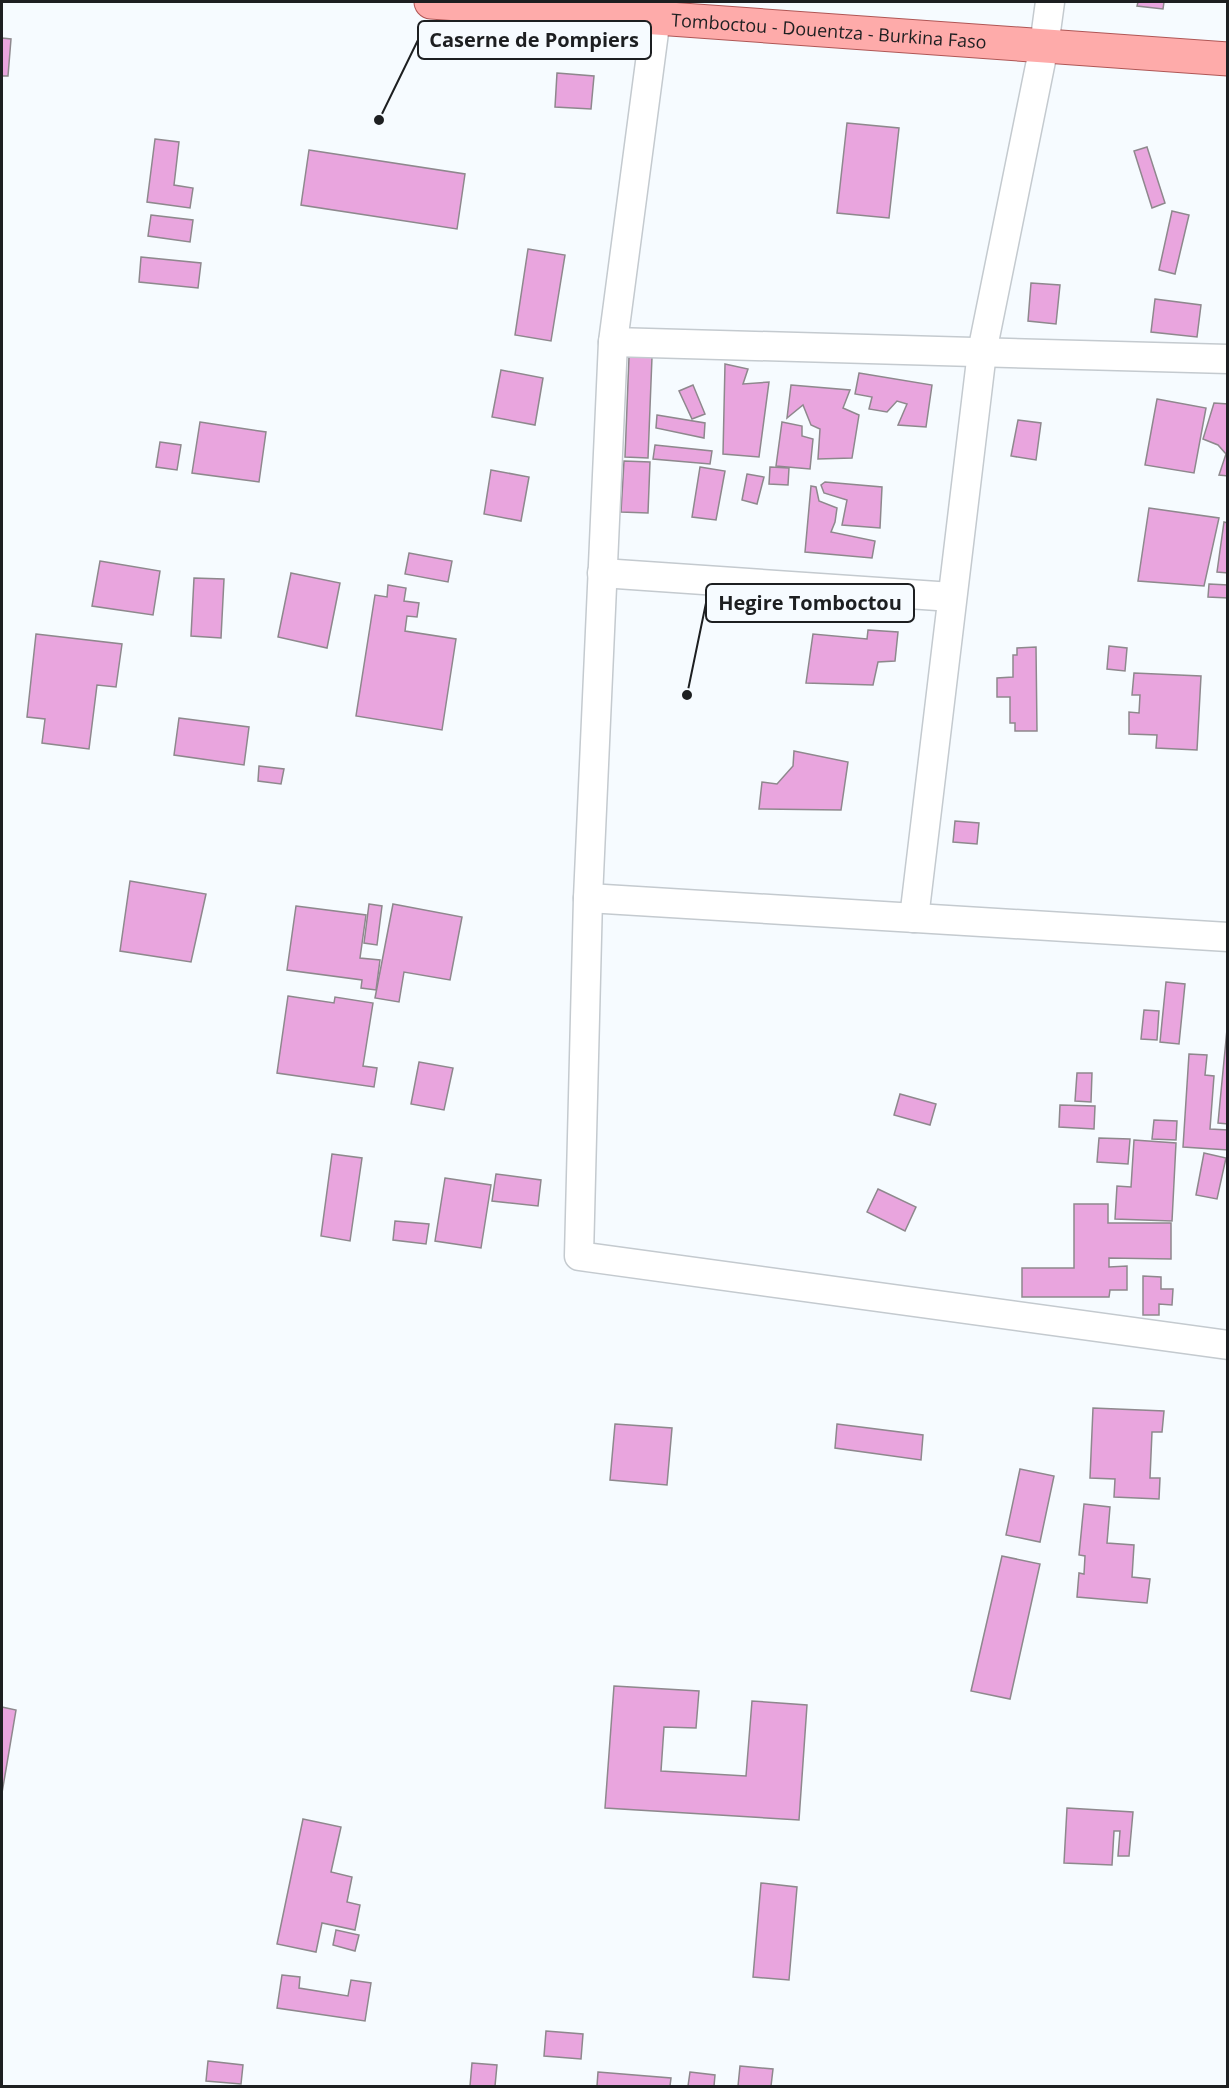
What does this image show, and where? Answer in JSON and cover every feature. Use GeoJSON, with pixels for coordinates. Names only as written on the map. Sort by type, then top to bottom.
{"type":"FeatureCollection","features":[{"type":"Feature","properties":{"kind":"main road","name":"Tomboctou - Douentza - Burkina Faso"},"geometry":{"type":"LineString","coordinates":[[431,2],[656,10],[1044,46],[1227,60]]}},
{"type":"Feature","properties":{"kind":"street"},"geometry":{"type":"LineString","coordinates":[[914,918],[982,352],[1044,46],[1050,2]]}},
{"type":"Feature","properties":{"kind":"street"},"geometry":{"type":"LineString","coordinates":[[656,10],[613,342],[588,898],[579,1256],[1227,1345]]}},
{"type":"Feature","properties":{"kind":"street"},"geometry":{"type":"LineString","coordinates":[[613,342],[1227,359]]}},
{"type":"Feature","properties":{"kind":"street"},"geometry":{"type":"LineString","coordinates":[[602,573],[952,597]]}},
{"type":"Feature","properties":{"kind":"street"},"geometry":{"type":"LineString","coordinates":[[588,898],[1227,938]]}},
{"type":"Feature","properties":{"kind":"building"},"geometry":{"type":"Polygon","coordinates":[[[1138,2],[1164,2],[1163,9],[1137,6],[1138,2]]]}},
{"type":"Feature","properties":{"kind":"building"},"geometry":{"type":"Polygon","coordinates":[[[2,38],[11,39],[8,76],[2,76],[2,38]]]}},
{"type":"Feature","properties":{"kind":"building"},"geometry":{"type":"Polygon","coordinates":[[[557,73],[594,76],[591,109],[555,107],[557,73]]]}},
{"type":"Feature","properties":{"kind":"building"},"geometry":{"type":"Polygon","coordinates":[[[847,123],[899,128],[889,218],[837,213],[847,123]]]}},
{"type":"Feature","properties":{"kind":"building"},"geometry":{"type":"Polygon","coordinates":[[[155,139],[179,142],[174,185],[193,188],[190,208],[147,202],[155,139]]]}},
{"type":"Feature","properties":{"kind":"building"},"geometry":{"type":"Polygon","coordinates":[[[1147,147],[1165,203],[1152,208],[1134,151],[1147,147]]]}},
{"type":"Feature","properties":{"kind":"building"},"geometry":{"type":"Polygon","coordinates":[[[309,150],[465,174],[457,229],[301,205],[309,150]]]}},
{"type":"Feature","properties":{"kind":"building"},"geometry":{"type":"Polygon","coordinates":[[[1172,211],[1189,215],[1175,274],[1159,270],[1172,211]]]}},
{"type":"Feature","properties":{"kind":"building"},"geometry":{"type":"Polygon","coordinates":[[[151,215],[193,220],[190,242],[148,236],[151,215]]]}},
{"type":"Feature","properties":{"kind":"building"},"geometry":{"type":"Polygon","coordinates":[[[528,249],[565,255],[551,341],[515,335],[528,249]]]}},
{"type":"Feature","properties":{"kind":"building"},"geometry":{"type":"Polygon","coordinates":[[[141,257],[201,263],[198,288],[139,282],[141,257]]]}},
{"type":"Feature","properties":{"kind":"building"},"geometry":{"type":"Polygon","coordinates":[[[1031,283],[1060,285],[1056,324],[1028,321],[1031,283]]]}},
{"type":"Feature","properties":{"kind":"building"},"geometry":{"type":"Polygon","coordinates":[[[1155,299],[1201,305],[1197,337],[1151,332],[1155,299]]]}},
{"type":"Feature","properties":{"kind":"building"},"geometry":{"type":"Polygon","coordinates":[[[629,357],[652,357],[648,458],[625,457],[629,357]]]}},
{"type":"Feature","properties":{"kind":"building"},"geometry":{"type":"Polygon","coordinates":[[[725,364],[748,369],[743,384],[769,382],[759,457],[723,454],[725,364]]]}},
{"type":"Feature","properties":{"kind":"building"},"geometry":{"type":"Polygon","coordinates":[[[501,370],[543,378],[535,425],[492,417],[501,370]]]}},
{"type":"Feature","properties":{"kind":"building"},"geometry":{"type":"Polygon","coordinates":[[[859,373],[932,385],[926,427],[898,425],[907,404],[897,401],[887,412],[869,409],[872,397],[855,394],[859,373]]]}},
{"type":"Feature","properties":{"kind":"building"},"geometry":{"type":"Polygon","coordinates":[[[693,385],[705,414],[692,419],[679,391],[693,385]]]}},
{"type":"Feature","properties":{"kind":"building"},"geometry":{"type":"Polygon","coordinates":[[[791,385],[850,390],[843,408],[859,415],[852,458],[818,459],[820,429],[811,425],[803,405],[787,418],[791,385]]]}},
{"type":"Feature","properties":{"kind":"building"},"geometry":{"type":"Polygon","coordinates":[[[1157,399],[1206,408],[1194,473],[1145,465],[1157,399]]]}},
{"type":"Feature","properties":{"kind":"building"},"geometry":{"type":"Polygon","coordinates":[[[1214,403],[1228,404],[1228,476],[1219,475],[1226,454],[1218,445],[1203,439],[1214,403]]]}},
{"type":"Feature","properties":{"kind":"building"},"geometry":{"type":"Polygon","coordinates":[[[657,415],[705,423],[704,438],[656,428],[657,415]]]}},
{"type":"Feature","properties":{"kind":"building"},"geometry":{"type":"Polygon","coordinates":[[[1018,420],[1041,423],[1036,460],[1011,456],[1018,420]]]}},
{"type":"Feature","properties":{"kind":"building"},"geometry":{"type":"Polygon","coordinates":[[[200,422],[266,432],[259,482],[192,473],[200,422]]]}},
{"type":"Feature","properties":{"kind":"building"},"geometry":{"type":"Polygon","coordinates":[[[782,422],[802,426],[802,436],[813,439],[810,469],[776,466],[782,422]]]}},
{"type":"Feature","properties":{"kind":"building"},"geometry":{"type":"Polygon","coordinates":[[[160,442],[181,445],[177,470],[156,467],[160,442]]]}},
{"type":"Feature","properties":{"kind":"building"},"geometry":{"type":"Polygon","coordinates":[[[655,445],[712,451],[710,464],[653,459],[655,445]]]}},
{"type":"Feature","properties":{"kind":"building"},"geometry":{"type":"Polygon","coordinates":[[[624,461],[650,462],[648,513],[621,512],[624,461]]]}},
{"type":"Feature","properties":{"kind":"building"},"geometry":{"type":"Polygon","coordinates":[[[700,467],[725,471],[716,520],[692,517],[700,467]]]}},
{"type":"Feature","properties":{"kind":"building"},"geometry":{"type":"Polygon","coordinates":[[[770,467],[789,468],[788,485],[769,484],[770,467]]]}},
{"type":"Feature","properties":{"kind":"building"},"geometry":{"type":"Polygon","coordinates":[[[491,470],[529,477],[521,521],[484,514],[491,470]]]}},
{"type":"Feature","properties":{"kind":"building"},"geometry":{"type":"Polygon","coordinates":[[[747,474],[764,477],[757,504],[742,500],[747,474]]]}},
{"type":"Feature","properties":{"kind":"building"},"geometry":{"type":"Polygon","coordinates":[[[825,482],[882,487],[880,528],[842,525],[847,500],[824,493],[821,485],[825,482]]]}},
{"type":"Feature","properties":{"kind":"building"},"geometry":{"type":"Polygon","coordinates":[[[811,486],[816,487],[819,501],[837,508],[831,532],[875,541],[872,558],[805,552],[811,486]]]}},
{"type":"Feature","properties":{"kind":"building"},"geometry":{"type":"Polygon","coordinates":[[[1149,508],[1219,518],[1204,586],[1138,581],[1149,508]]]}},
{"type":"Feature","properties":{"kind":"building"},"geometry":{"type":"Polygon","coordinates":[[[1224,522],[1228,523],[1228,573],[1217,572],[1224,522]]]}},
{"type":"Feature","properties":{"kind":"building"},"geometry":{"type":"Polygon","coordinates":[[[409,553],[452,561],[448,582],[405,574],[409,553]]]}},
{"type":"Feature","properties":{"kind":"building"},"geometry":{"type":"Polygon","coordinates":[[[100,561],[160,571],[153,615],[92,606],[100,561]]]}},
{"type":"Feature","properties":{"kind":"building"},"geometry":{"type":"Polygon","coordinates":[[[291,573],[340,583],[327,648],[278,637],[291,573]]]}},
{"type":"Feature","properties":{"kind":"building"},"geometry":{"type":"Polygon","coordinates":[[[194,578],[224,579],[221,638],[191,636],[194,578]]]}},
{"type":"Feature","properties":{"kind":"building"},"geometry":{"type":"Polygon","coordinates":[[[1209,584],[1228,585],[1228,598],[1208,597],[1209,584]]]}},
{"type":"Feature","properties":{"kind":"building"},"geometry":{"type":"Polygon","coordinates":[[[388,585],[406,588],[404,601],[419,603],[417,617],[407,616],[405,631],[456,639],[442,730],[356,716],[375,595],[387,597],[388,585]]]}},
{"type":"Feature","properties":{"kind":"building"},"geometry":{"type":"Polygon","coordinates":[[[868,630],[898,632],[895,661],[878,662],[873,685],[806,683],[813,634],[867,639],[868,630]]]}},
{"type":"Feature","properties":{"kind":"building"},"geometry":{"type":"Polygon","coordinates":[[[36,634],[122,644],[116,687],[97,685],[89,749],[42,743],[45,719],[27,717],[36,634]]]}},
{"type":"Feature","properties":{"kind":"building"},"geometry":{"type":"Polygon","coordinates":[[[1109,646],[1127,648],[1125,671],[1107,669],[1109,646]]]}},
{"type":"Feature","properties":{"kind":"building"},"geometry":{"type":"Polygon","coordinates":[[[1036,647],[1037,731],[1015,731],[1015,723],[1010,723],[1010,697],[997,697],[997,678],[1013,677],[1013,655],[1017,655],[1017,648],[1036,647]]]}},
{"type":"Feature","properties":{"kind":"building"},"geometry":{"type":"Polygon","coordinates":[[[1134,673],[1201,676],[1197,750],[1156,748],[1157,735],[1129,734],[1129,712],[1139,713],[1140,695],[1132,695],[1134,673]]]}},
{"type":"Feature","properties":{"kind":"building"},"geometry":{"type":"Polygon","coordinates":[[[179,718],[249,727],[244,765],[174,755],[179,718]]]}},
{"type":"Feature","properties":{"kind":"building"},"geometry":{"type":"Polygon","coordinates":[[[794,751],[848,762],[841,810],[759,809],[762,782],[777,784],[793,766],[794,751]]]}},
{"type":"Feature","properties":{"kind":"building"},"geometry":{"type":"Polygon","coordinates":[[[259,766],[284,769],[281,784],[258,781],[259,766]]]}},
{"type":"Feature","properties":{"kind":"building"},"geometry":{"type":"Polygon","coordinates":[[[955,821],[979,823],[977,844],[953,842],[955,821]]]}},
{"type":"Feature","properties":{"kind":"building"},"geometry":{"type":"Polygon","coordinates":[[[130,881],[206,894],[191,962],[120,951],[130,881]]]}},
{"type":"Feature","properties":{"kind":"building"},"geometry":{"type":"Polygon","coordinates":[[[369,904],[382,906],[377,945],[364,943],[369,904]]]}},
{"type":"Feature","properties":{"kind":"building"},"geometry":{"type":"Polygon","coordinates":[[[393,904],[462,917],[450,980],[404,972],[399,1002],[375,998],[393,904]]]}},
{"type":"Feature","properties":{"kind":"building"},"geometry":{"type":"Polygon","coordinates":[[[296,906],[366,915],[360,958],[380,960],[376,990],[361,988],[362,980],[287,970],[296,906]]]}},
{"type":"Feature","properties":{"kind":"building"},"geometry":{"type":"Polygon","coordinates":[[[1166,982],[1185,984],[1179,1044],[1160,1042],[1166,982]]]}},
{"type":"Feature","properties":{"kind":"building"},"geometry":{"type":"Polygon","coordinates":[[[288,996],[334,1003],[335,997],[373,1003],[363,1066],[377,1068],[374,1087],[277,1073],[288,996]]]}},
{"type":"Feature","properties":{"kind":"building"},"geometry":{"type":"Polygon","coordinates":[[[1144,1010],[1159,1011],[1157,1040],[1141,1039],[1144,1010]]]}},
{"type":"Feature","properties":{"kind":"building"},"geometry":{"type":"Polygon","coordinates":[[[1228,1019],[1228,1124],[1218,1123],[1228,1019]]]}},
{"type":"Feature","properties":{"kind":"building"},"geometry":{"type":"Polygon","coordinates":[[[1189,1054],[1207,1055],[1205,1075],[1214,1076],[1210,1129],[1228,1130],[1228,1150],[1183,1147],[1189,1054]]]}},
{"type":"Feature","properties":{"kind":"building"},"geometry":{"type":"Polygon","coordinates":[[[419,1062],[453,1068],[444,1110],[411,1104],[419,1062]]]}},
{"type":"Feature","properties":{"kind":"building"},"geometry":{"type":"Polygon","coordinates":[[[1077,1073],[1092,1073],[1091,1102],[1075,1101],[1077,1073]]]}},
{"type":"Feature","properties":{"kind":"building"},"geometry":{"type":"Polygon","coordinates":[[[900,1094],[936,1104],[930,1125],[894,1115],[900,1094]]]}},
{"type":"Feature","properties":{"kind":"building"},"geometry":{"type":"Polygon","coordinates":[[[1060,1105],[1095,1106],[1094,1129],[1059,1127],[1060,1105]]]}},
{"type":"Feature","properties":{"kind":"building"},"geometry":{"type":"Polygon","coordinates":[[[1154,1120],[1177,1121],[1176,1140],[1152,1139],[1154,1120]]]}},
{"type":"Feature","properties":{"kind":"building"},"geometry":{"type":"Polygon","coordinates":[[[1099,1138],[1130,1139],[1128,1164],[1097,1162],[1099,1138]]]}},
{"type":"Feature","properties":{"kind":"building"},"geometry":{"type":"Polygon","coordinates":[[[1134,1140],[1176,1143],[1172,1221],[1115,1219],[1117,1186],[1131,1187],[1134,1140]]]}},
{"type":"Feature","properties":{"kind":"building"},"geometry":{"type":"Polygon","coordinates":[[[1204,1153],[1226,1158],[1217,1199],[1196,1195],[1204,1153]]]}},
{"type":"Feature","properties":{"kind":"building"},"geometry":{"type":"Polygon","coordinates":[[[332,1154],[362,1158],[350,1241],[321,1236],[332,1154]]]}},
{"type":"Feature","properties":{"kind":"building"},"geometry":{"type":"Polygon","coordinates":[[[496,1174],[541,1180],[538,1206],[492,1201],[496,1174]]]}},
{"type":"Feature","properties":{"kind":"building"},"geometry":{"type":"Polygon","coordinates":[[[445,1178],[491,1185],[481,1248],[435,1241],[445,1178]]]}},
{"type":"Feature","properties":{"kind":"building"},"geometry":{"type":"Polygon","coordinates":[[[878,1189],[916,1207],[905,1231],[867,1212],[878,1189]]]}},
{"type":"Feature","properties":{"kind":"building"},"geometry":{"type":"Polygon","coordinates":[[[1074,1204],[1108,1204],[1108,1223],[1171,1223],[1171,1259],[1109,1258],[1109,1267],[1127,1266],[1127,1290],[1110,1290],[1109,1297],[1022,1297],[1022,1268],[1074,1268],[1074,1204]]]}},
{"type":"Feature","properties":{"kind":"building"},"geometry":{"type":"Polygon","coordinates":[[[395,1221],[429,1224],[426,1244],[393,1240],[395,1221]]]}},
{"type":"Feature","properties":{"kind":"building"},"geometry":{"type":"Polygon","coordinates":[[[1143,1276],[1161,1277],[1161,1289],[1173,1289],[1172,1305],[1159,1304],[1159,1315],[1143,1315],[1143,1276]]]}},
{"type":"Feature","properties":{"kind":"building"},"geometry":{"type":"Polygon","coordinates":[[[1093,1408],[1164,1411],[1162,1432],[1152,1432],[1150,1478],[1160,1478],[1159,1499],[1114,1497],[1115,1479],[1090,1478],[1093,1408]]]}},
{"type":"Feature","properties":{"kind":"building"},"geometry":{"type":"Polygon","coordinates":[[[615,1424],[672,1428],[667,1485],[610,1480],[615,1424]]]}},
{"type":"Feature","properties":{"kind":"building"},"geometry":{"type":"Polygon","coordinates":[[[837,1424],[923,1435],[921,1460],[835,1448],[837,1424]]]}},
{"type":"Feature","properties":{"kind":"building"},"geometry":{"type":"Polygon","coordinates":[[[1020,1469],[1054,1476],[1040,1542],[1006,1535],[1020,1469]]]}},
{"type":"Feature","properties":{"kind":"building"},"geometry":{"type":"Polygon","coordinates":[[[1084,1504],[1110,1507],[1107,1543],[1134,1545],[1132,1577],[1150,1579],[1147,1603],[1077,1597],[1079,1573],[1084,1574],[1085,1556],[1079,1555],[1084,1504]]]}},
{"type":"Feature","properties":{"kind":"building"},"geometry":{"type":"Polygon","coordinates":[[[1002,1556],[1040,1564],[1010,1699],[971,1691],[1002,1556]]]}},
{"type":"Feature","properties":{"kind":"building"},"geometry":{"type":"Polygon","coordinates":[[[614,1686],[699,1691],[696,1728],[664,1727],[661,1771],[746,1776],[752,1701],[807,1705],[799,1820],[605,1808],[614,1686]]]}},
{"type":"Feature","properties":{"kind":"building"},"geometry":{"type":"Polygon","coordinates":[[[2,1707],[16,1710],[2,1793],[2,1707]]]}},
{"type":"Feature","properties":{"kind":"building"},"geometry":{"type":"Polygon","coordinates":[[[1067,1808],[1133,1812],[1129,1856],[1118,1856],[1120,1831],[1114,1831],[1112,1865],[1064,1863],[1067,1808]]]}},
{"type":"Feature","properties":{"kind":"building"},"geometry":{"type":"Polygon","coordinates":[[[303,1819],[341,1827],[331,1872],[352,1877],[347,1902],[360,1905],[355,1930],[322,1923],[316,1952],[277,1944],[303,1819]]]}},
{"type":"Feature","properties":{"kind":"building"},"geometry":{"type":"Polygon","coordinates":[[[761,1883],[797,1887],[789,1980],[753,1977],[761,1883]]]}},
{"type":"Feature","properties":{"kind":"building"},"geometry":{"type":"Polygon","coordinates":[[[336,1930],[359,1935],[355,1951],[333,1945],[336,1930]]]}},
{"type":"Feature","properties":{"kind":"building"},"geometry":{"type":"Polygon","coordinates":[[[282,1975],[300,1977],[299,1988],[348,1996],[351,1980],[371,1983],[365,2021],[277,2008],[282,1975]]]}},
{"type":"Feature","properties":{"kind":"building"},"geometry":{"type":"Polygon","coordinates":[[[546,2031],[583,2034],[581,2059],[544,2056],[546,2031]]]}},
{"type":"Feature","properties":{"kind":"building"},"geometry":{"type":"Polygon","coordinates":[[[208,2061],[243,2065],[241,2084],[206,2081],[208,2061]]]}},
{"type":"Feature","properties":{"kind":"building"},"geometry":{"type":"Polygon","coordinates":[[[472,2063],[497,2065],[495,2086],[470,2086],[472,2063]]]}},
{"type":"Feature","properties":{"kind":"building"},"geometry":{"type":"Polygon","coordinates":[[[740,2066],[773,2069],[771,2086],[738,2086],[740,2066]]]}},
{"type":"Feature","properties":{"kind":"building"},"geometry":{"type":"Polygon","coordinates":[[[598,2072],[671,2078],[670,2086],[597,2086],[598,2072]]]}},
{"type":"Feature","properties":{"kind":"building"},"geometry":{"type":"Polygon","coordinates":[[[690,2072],[715,2075],[714,2086],[688,2086],[690,2072]]]}},
{"type":"Feature","properties":{"kind":"place","name":"Caserne de Pompiers"},"geometry":{"type":"Point","coordinates":[379,120]}},
{"type":"Feature","properties":{"kind":"place","name":"Hegire Tomboctou"},"geometry":{"type":"Point","coordinates":[687,695]}}]}
